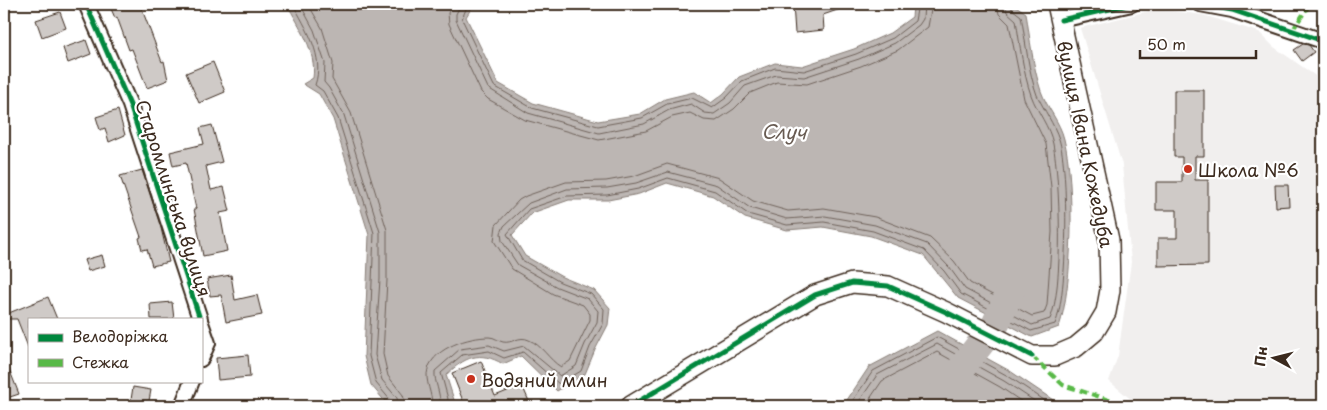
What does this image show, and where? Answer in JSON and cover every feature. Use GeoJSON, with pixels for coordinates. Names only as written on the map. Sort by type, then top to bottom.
{"type":"FeatureCollection","features":[{"type":"Feature","properties":{"kind":"main road","name":"вулиця Івана Кожедуба"},"geometry":{"type":"LineString","coordinates":[[631,406],[815,295],[852,283],[888,286],[946,312],[1032,356],[1055,356],[1076,347],[1094,332],[1106,312],[1110,290],[1109,240],[1059,12]]}},
{"type":"Feature","properties":{"kind":"street","name":"Старомлинська вулиця"},"geometry":{"type":"LineString","coordinates":[[86,4],[130,105],[200,318]]}},
{"type":"Feature","properties":{"kind":"street"},"geometry":{"type":"LineString","coordinates":[[1059,12],[1132,4]]}},
{"type":"Feature","properties":{"kind":"street"},"geometry":{"type":"LineString","coordinates":[[1200,4],[1232,10],[1323,41]]}},
{"type":"Feature","properties":{"kind":"street","name":"Старомлинська вулиця"},"geometry":{"type":"LineString","coordinates":[[202,326],[208,343],[202,357]]}},
{"type":"Feature","properties":{"kind":"street"},"geometry":{"type":"LineString","coordinates":[[182,406],[192,382]]}},
{"type":"Feature","properties":{"kind":"shaded area"},"geometry":{"type":"Polygon","coordinates":[[[1157,9],[1203,15],[1259,32],[1274,47],[1317,77],[1323,76],[1323,406],[1139,406],[1109,381],[1118,356],[1131,262],[1122,165],[1080,28],[1157,9]]]}},
{"type":"Feature","properties":{"kind":"water"},"geometry":{"type":"Polygon","coordinates":[[[287,4],[474,4],[466,17],[498,83],[533,103],[598,121],[640,114],[665,99],[694,92],[711,103],[723,94],[739,77],[775,63],[802,66],[854,49],[890,33],[912,17],[913,6],[917,4],[1013,4],[1026,13],[1038,82],[1062,133],[1068,158],[1071,207],[1070,261],[1064,309],[1059,327],[1032,337],[958,298],[923,255],[871,236],[823,227],[787,230],[745,218],[713,196],[667,183],[639,194],[608,200],[569,200],[532,213],[512,235],[525,256],[562,277],[594,290],[610,308],[608,325],[585,374],[557,391],[521,356],[503,364],[487,357],[479,357],[466,360],[446,375],[455,403],[444,406],[388,405],[371,385],[364,356],[369,235],[333,119],[319,94],[303,84],[313,78],[314,68],[310,49],[302,30],[287,4]]]}},
{"type":"Feature","properties":{"kind":"water"},"geometry":{"type":"Polygon","coordinates":[[[937,331],[1010,371],[1062,406],[843,406],[869,367],[937,331]]]}},
{"type":"Feature","properties":{"kind":"building"},"geometry":{"type":"Polygon","coordinates":[[[109,4],[140,4],[162,62],[164,61],[168,80],[147,88],[132,49],[129,50],[117,17],[115,18],[109,4]]]}},
{"type":"Feature","properties":{"kind":"building"},"geometry":{"type":"Polygon","coordinates":[[[793,4],[849,4],[849,6],[823,15],[824,30],[795,33],[793,4]]]}},
{"type":"Feature","properties":{"kind":"building"},"geometry":{"type":"Polygon","coordinates":[[[60,12],[66,28],[42,37],[36,20],[60,12]]]}},
{"type":"Feature","properties":{"kind":"building"},"geometry":{"type":"Polygon","coordinates":[[[86,40],[91,54],[68,63],[63,48],[86,40]]]}},
{"type":"Feature","properties":{"kind":"building"},"geometry":{"type":"Polygon","coordinates":[[[1303,44],[1309,45],[1314,52],[1302,61],[1294,50],[1303,44]]]}},
{"type":"Feature","properties":{"kind":"building"},"geometry":{"type":"Polygon","coordinates":[[[213,62],[225,92],[199,103],[186,73],[213,62]]]}},
{"type":"Feature","properties":{"kind":"building","name":"Школа №6"},"geometry":{"type":"Polygon","coordinates":[[[1174,90],[1204,90],[1204,156],[1195,156],[1195,180],[1208,180],[1208,265],[1158,266],[1158,238],[1177,238],[1177,210],[1156,210],[1156,182],[1182,182],[1182,157],[1174,157],[1174,90]]]}},
{"type":"Feature","properties":{"kind":"building"},"geometry":{"type":"Polygon","coordinates":[[[118,110],[125,135],[109,142],[105,128],[100,130],[96,117],[118,110]]]}},
{"type":"Feature","properties":{"kind":"building"},"geometry":{"type":"Polygon","coordinates":[[[212,125],[222,162],[206,166],[211,190],[224,187],[230,211],[220,213],[227,251],[203,256],[194,209],[196,209],[186,163],[173,166],[170,152],[204,144],[200,128],[212,125]]]}},
{"type":"Feature","properties":{"kind":"building"},"geometry":{"type":"Polygon","coordinates":[[[142,170],[161,228],[169,262],[152,266],[147,249],[142,250],[139,238],[141,237],[120,176],[142,170]]]}},
{"type":"Feature","properties":{"kind":"building"},"geometry":{"type":"Polygon","coordinates":[[[1275,185],[1288,185],[1289,206],[1276,207],[1275,185]]]}},
{"type":"Feature","properties":{"kind":"building"},"geometry":{"type":"Polygon","coordinates":[[[102,255],[105,266],[88,271],[84,260],[102,255]]]}},
{"type":"Feature","properties":{"kind":"building"},"geometry":{"type":"Polygon","coordinates":[[[231,275],[235,300],[257,295],[262,315],[226,322],[221,295],[210,296],[207,279],[231,275]]]}},
{"type":"Feature","properties":{"kind":"building"},"geometry":{"type":"Polygon","coordinates":[[[48,297],[57,318],[28,318],[28,347],[17,319],[4,319],[4,315],[48,297]]]}},
{"type":"Feature","properties":{"kind":"building"},"geometry":{"type":"Polygon","coordinates":[[[172,302],[174,318],[151,318],[150,304],[172,302]]]}},
{"type":"Feature","properties":{"kind":"building"},"geometry":{"type":"Polygon","coordinates":[[[248,355],[250,377],[218,380],[216,358],[248,355]]]}},
{"type":"Feature","properties":{"kind":"building"},"geometry":{"type":"Polygon","coordinates":[[[4,356],[19,394],[4,399],[4,356]]]}},
{"type":"Feature","properties":{"kind":"building","name":"Водяний млин"},"geometry":{"type":"Polygon","coordinates":[[[481,361],[495,396],[522,385],[531,406],[465,406],[452,373],[481,361]]]}},
{"type":"Feature","properties":{"kind":"building"},"geometry":{"type":"Polygon","coordinates":[[[133,387],[151,390],[148,406],[130,406],[133,387]]]}},
{"type":"Feature","properties":{"kind":"waterway","name":"Случ"},"geometry":{"type":"LineString","coordinates":[[938,406],[942,393],[995,325],[1013,286]]}},
{"type":"Feature","properties":{"kind":"marked path"},"geometry":{"type":"LineString","coordinates":[[1292,31],[1310,4]]}},
{"type":"Feature","properties":{"kind":"marked path"},"geometry":{"type":"LineString","coordinates":[[1032,356],[1063,385],[1122,406]]}},
{"type":"Feature","properties":{"kind":"cycle path"},"geometry":{"type":"LineString","coordinates":[[86,4],[130,105],[200,318]]}},
{"type":"Feature","properties":{"kind":"cycle path"},"geometry":{"type":"LineString","coordinates":[[1061,20],[1132,4]]}},
{"type":"Feature","properties":{"kind":"cycle path"},"geometry":{"type":"LineString","coordinates":[[1200,4],[1232,10],[1323,41]]}},
{"type":"Feature","properties":{"kind":"cycle path"},"geometry":{"type":"LineString","coordinates":[[631,406],[815,295],[852,283],[888,286],[946,312],[1032,356]]}},
{"type":"Feature","properties":{"kind":"place","name":"Школа №6"},"geometry":{"type":"Point","coordinates":[1188,169]}},
{"type":"Feature","properties":{"kind":"place","name":"Водяний млин"},"geometry":{"type":"Point","coordinates":[471,379]}}]}
